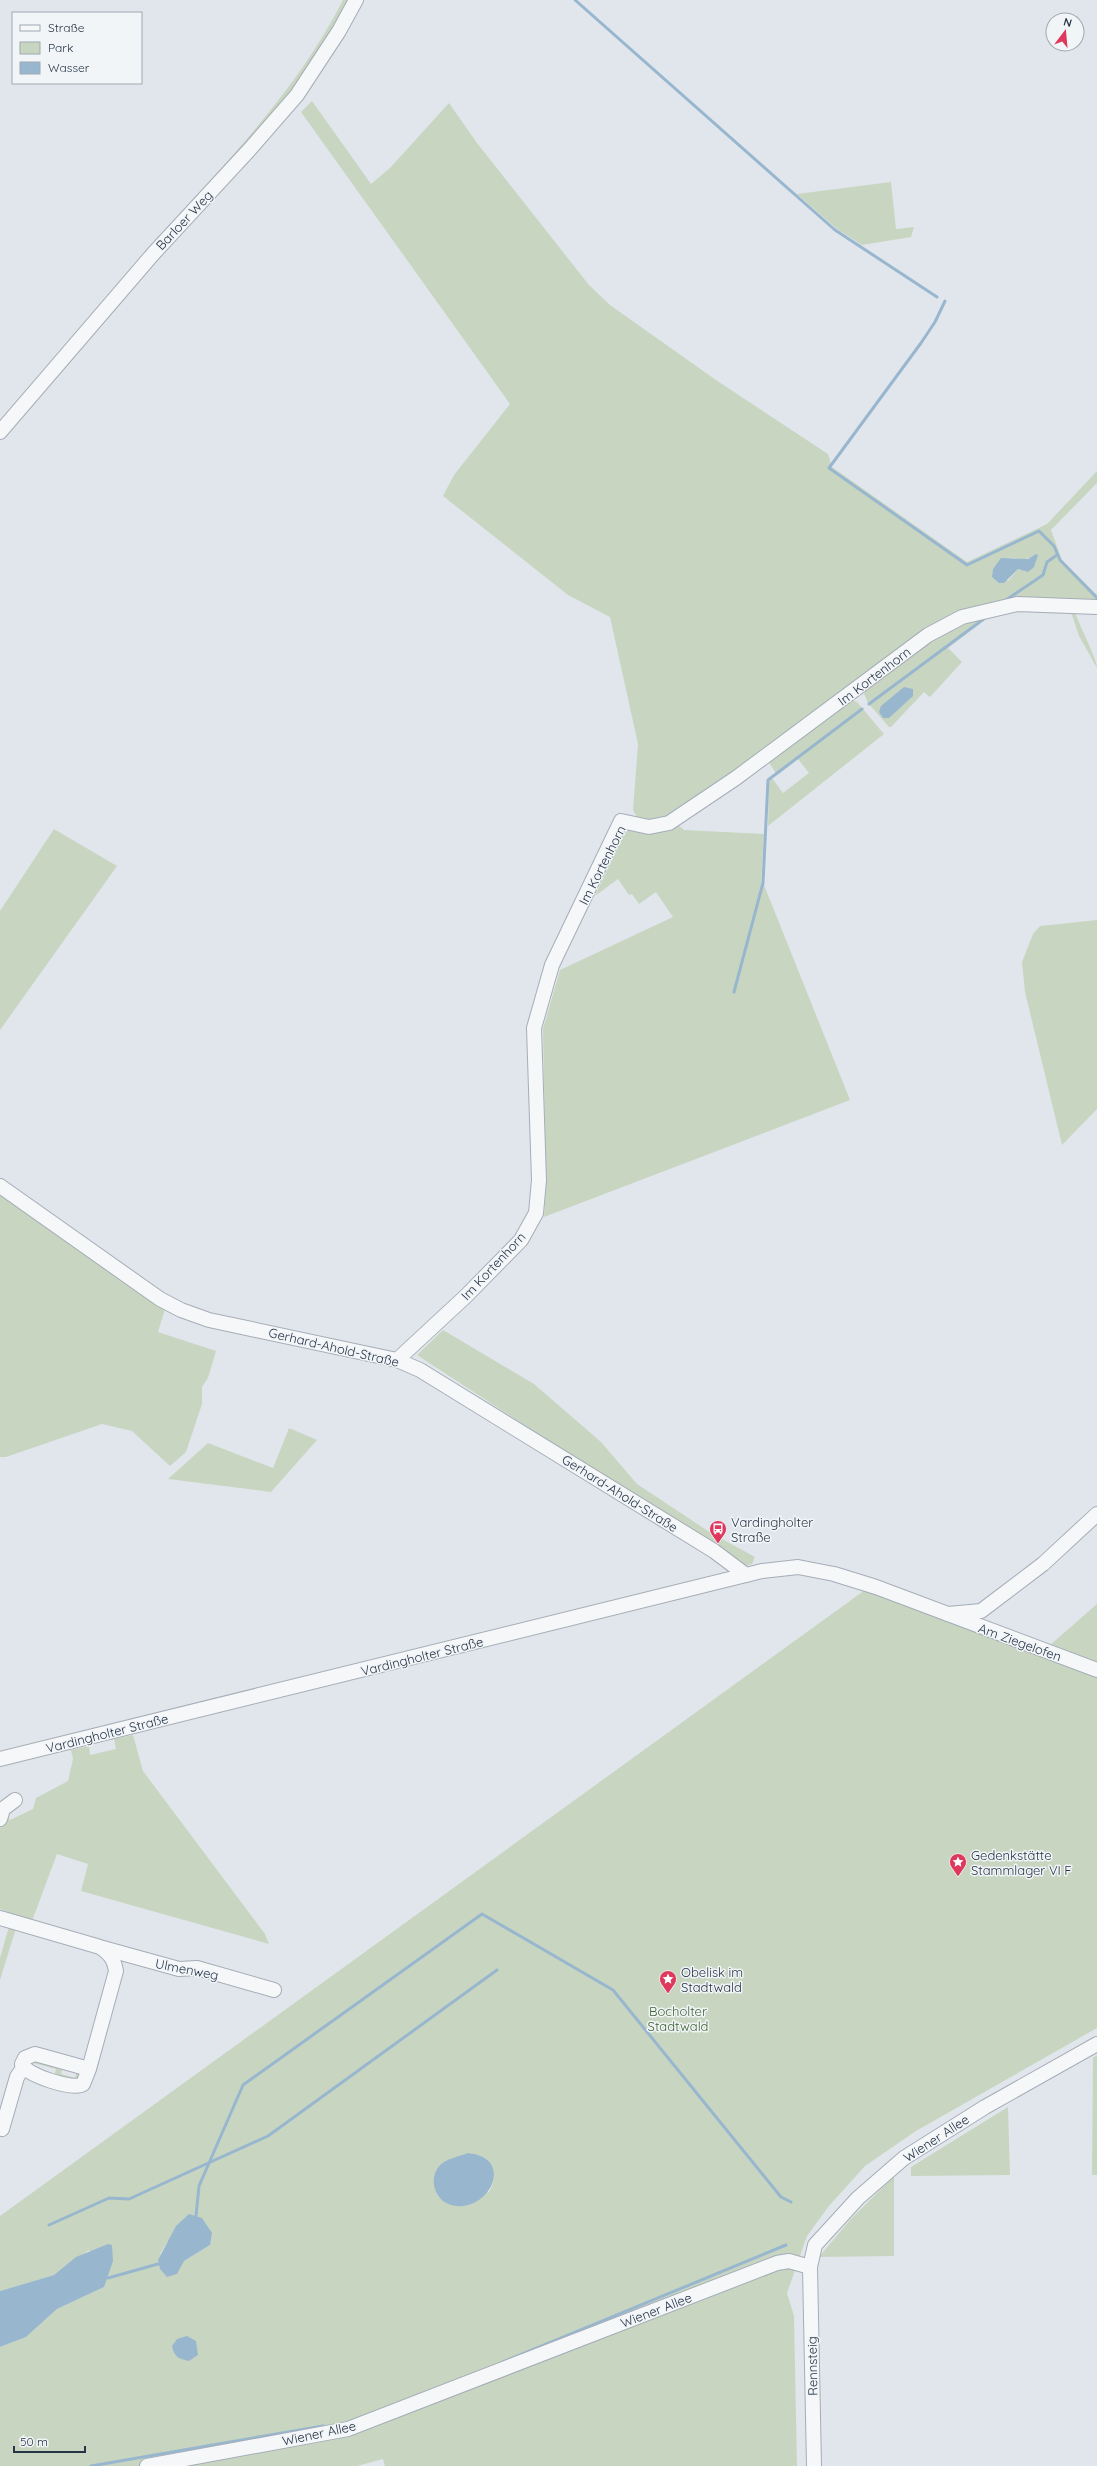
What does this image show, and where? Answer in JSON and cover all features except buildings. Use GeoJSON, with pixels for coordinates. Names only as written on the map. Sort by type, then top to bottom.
{"type":"FeatureCollection","features":[{"type":"Feature","properties":{"kind":"street","name":"Barloer Weg"},"geometry":{"type":"LineString","coordinates":[[0,432],[153,254],[250,149],[297,94],[339,32],[356,0]]}},
{"type":"Feature","properties":{"kind":"street","name":"Im Kortenhorn"},"geometry":{"type":"LineString","coordinates":[[397,1360],[466,1296],[521,1240],[536,1213],[540,1180],[534,1028],[552,965],[621,821],[650,827],[669,823],[742,773],[928,636],[962,617],[1017,604],[1097,607]]}},
{"type":"Feature","properties":{"kind":"street","name":"Gerhard-Ahold-Straße"},"geometry":{"type":"LineString","coordinates":[[0,1186],[160,1299],[180,1310],[209,1320],[397,1360],[420,1370],[707,1546],[746,1575]]}},
{"type":"Feature","properties":{"kind":"street"},"geometry":{"type":"LineString","coordinates":[[979,1627],[976,1618],[981,1611],[1043,1564],[1097,1514]]}},
{"type":"Feature","properties":{"kind":"street","name":"Vardingholter Straße"},"geometry":{"type":"LineString","coordinates":[[0,1759],[746,1575],[789,1567],[834,1574],[876,1587],[943,1614],[981,1611]]}},
{"type":"Feature","properties":{"kind":"street","name":"Am Ziegelofen"},"geometry":{"type":"LineString","coordinates":[[943,1614],[1097,1670]]}},
{"type":"Feature","properties":{"kind":"street"},"geometry":{"type":"LineString","coordinates":[[0,1819],[3,1809],[15,1800]]}},
{"type":"Feature","properties":{"kind":"street","name":"Ulmenweg"},"geometry":{"type":"LineString","coordinates":[[0,1918],[179,1969],[197,1968],[274,1990]]}},
{"type":"Feature","properties":{"kind":"street"},"geometry":{"type":"LineString","coordinates":[[23,2068],[29,2073],[77,2087],[83,2084],[89,2070],[116,1971],[110,1954],[100,1947]]}},
{"type":"Feature","properties":{"kind":"street","name":"Wiener Allee"},"geometry":{"type":"LineString","coordinates":[[147,2466],[348,2429],[777,2263],[789,2261],[810,2267],[815,2245],[858,2198],[904,2158],[986,2107],[1097,2044]]}},
{"type":"Feature","properties":{"kind":"street"},"geometry":{"type":"LineString","coordinates":[[2,2129],[17,2076],[23,2068],[23,2060],[32,2054],[89,2070]]}},
{"type":"Feature","properties":{"kind":"street","name":"Rennsteig"},"geometry":{"type":"LineString","coordinates":[[810,2267],[814,2466]]}},
{"type":"Feature","properties":{"kind":"green space"},"geometry":{"type":"Polygon","coordinates":[[[343,0],[350,0],[295,88],[155,245],[151,245],[230,158],[280,98],[303,67],[343,0]]]}},
{"type":"Feature","properties":{"kind":"green space"},"geometry":{"type":"Polygon","coordinates":[[[312,101],[371,184],[390,168],[449,103],[477,143],[589,285],[610,305],[716,380],[828,454],[832,467],[967,562],[1047,524],[1097,471],[1097,483],[1051,530],[1062,560],[1097,595],[1097,600],[977,607],[663,819],[652,822],[638,819],[633,810],[638,744],[610,617],[568,595],[443,496],[454,475],[510,404],[301,112],[312,101]],[[1036,554],[1025,559],[1011,558],[1005,560],[993,569],[1008,581],[1018,569],[1028,572],[1036,554]]]}},
{"type":"Feature","properties":{"kind":"green space"},"geometry":{"type":"Polygon","coordinates":[[[891,182],[896,229],[914,227],[911,237],[862,245],[837,229],[797,194],[891,182]]]}},
{"type":"Feature","properties":{"kind":"green space"},"geometry":{"type":"Polygon","coordinates":[[[1071,612],[1075,612],[1094,657],[1097,668],[1079,636],[1071,612]]]}},
{"type":"Feature","properties":{"kind":"green space"},"geometry":{"type":"Polygon","coordinates":[[[984,617],[986,619],[948,648],[962,662],[930,697],[924,692],[891,727],[889,727],[868,703],[863,691],[936,639],[967,623],[984,617]]]}},
{"type":"Feature","properties":{"kind":"green space"},"geometry":{"type":"Polygon","coordinates":[[[851,700],[857,702],[884,734],[768,826],[769,781],[772,778],[783,793],[809,773],[798,759],[777,775],[768,761],[851,700]]]}},
{"type":"Feature","properties":{"kind":"green space"},"geometry":{"type":"Polygon","coordinates":[[[676,823],[684,830],[764,834],[761,886],[764,885],[850,1100],[544,1217],[546,1189],[543,1029],[560,970],[673,917],[656,892],[639,904],[632,894],[629,895],[618,879],[595,896],[623,836],[628,830],[676,823]]]}},
{"type":"Feature","properties":{"kind":"green space"},"geometry":{"type":"Polygon","coordinates":[[[54,829],[117,866],[0,1030],[0,911],[54,829]]]}},
{"type":"Feature","properties":{"kind":"green space"},"geometry":{"type":"Polygon","coordinates":[[[1097,920],[1097,1109],[1062,1145],[1025,992],[1022,962],[1033,934],[1040,926],[1097,920]]]}},
{"type":"Feature","properties":{"kind":"green space"},"geometry":{"type":"Polygon","coordinates":[[[0,1195],[165,1309],[158,1332],[216,1351],[208,1378],[202,1387],[202,1404],[186,1452],[170,1466],[132,1431],[102,1424],[6,1457],[0,1457],[0,1195]]]}},
{"type":"Feature","properties":{"kind":"green space"},"geometry":{"type":"Polygon","coordinates":[[[443,1330],[534,1384],[601,1442],[637,1484],[711,1533],[755,1557],[752,1564],[742,1567],[417,1355],[443,1330]]]}},
{"type":"Feature","properties":{"kind":"green space"},"geometry":{"type":"Polygon","coordinates":[[[289,1428],[317,1440],[271,1492],[168,1479],[208,1443],[273,1468],[289,1428]]]}},
{"type":"Feature","properties":{"kind":"green space","name":"Bocholter Stadtwald"},"geometry":{"type":"Polygon","coordinates":[[[865,1590],[1097,1675],[1097,2028],[916,2131],[865,2166],[829,2206],[807,2236],[787,2293],[794,2316],[797,2466],[385,2466],[383,2459],[357,2466],[0,2466],[0,2347],[26,2337],[57,2309],[104,2287],[89,2250],[54,2275],[0,2291],[0,2216],[865,1590]],[[468,2153],[436,2193],[448,2204],[489,2192],[492,2185],[493,2172],[491,2166],[482,2157],[476,2154],[468,2153]],[[168,2241],[160,2254],[184,2261],[210,2245],[168,2241]]]}},
{"type":"Feature","properties":{"kind":"green space"},"geometry":{"type":"Polygon","coordinates":[[[1097,1604],[1097,1663],[1049,1646],[1097,1604]]]}},
{"type":"Feature","properties":{"kind":"green space"},"geometry":{"type":"Polygon","coordinates":[[[133,1735],[143,1771],[265,1934],[269,1944],[81,1891],[88,1864],[57,1854],[32,1921],[0,1909],[0,1829],[4,1816],[7,1815],[10,1820],[33,1809],[36,1798],[68,1781],[73,1759],[71,1750],[89,1746],[90,1755],[116,1749],[114,1739],[133,1735]]]}},
{"type":"Feature","properties":{"kind":"green space"},"geometry":{"type":"Polygon","coordinates":[[[10,1923],[17,1925],[0,1980],[0,1958],[10,1923]]]}},
{"type":"Feature","properties":{"kind":"green space"},"geometry":{"type":"Polygon","coordinates":[[[1097,2055],[1097,2175],[1092,2175],[1093,2058],[1097,2055]]]}},
{"type":"Feature","properties":{"kind":"green space"},"geometry":{"type":"Polygon","coordinates":[[[30,2058],[63,2066],[61,2074],[75,2078],[77,2070],[80,2072],[79,2081],[54,2077],[56,2069],[33,2063],[30,2070],[30,2058]]]}},
{"type":"Feature","properties":{"kind":"green space"},"geometry":{"type":"Polygon","coordinates":[[[1008,2107],[1010,2175],[911,2176],[911,2167],[1008,2107]]]}},
{"type":"Feature","properties":{"kind":"green space"},"geometry":{"type":"Polygon","coordinates":[[[894,2176],[894,2256],[819,2257],[850,2220],[894,2176]]]}},
{"type":"Feature","properties":{"kind":"water"},"geometry":{"type":"Polygon","coordinates":[[[1036,554],[1038,555],[1034,567],[1028,572],[1018,569],[1004,583],[999,583],[992,577],[993,569],[1001,558],[1028,559],[1036,554]]]}},
{"type":"Feature","properties":{"kind":"water"},"geometry":{"type":"Polygon","coordinates":[[[904,687],[913,689],[913,696],[889,718],[883,718],[879,712],[881,706],[904,687]]]}},
{"type":"Feature","properties":{"kind":"water"},"geometry":{"type":"Polygon","coordinates":[[[468,2153],[483,2157],[491,2165],[494,2174],[492,2185],[486,2194],[476,2202],[464,2206],[451,2205],[445,2202],[437,2194],[434,2176],[440,2165],[449,2159],[468,2153]]]}},
{"type":"Feature","properties":{"kind":"water"},"geometry":{"type":"Polygon","coordinates":[[[189,2214],[202,2218],[212,2233],[210,2245],[184,2261],[177,2274],[167,2277],[160,2269],[158,2260],[176,2226],[189,2214]]]}},
{"type":"Feature","properties":{"kind":"water"},"geometry":{"type":"Polygon","coordinates":[[[108,2244],[112,2245],[113,2261],[104,2287],[57,2309],[26,2337],[0,2347],[0,2291],[54,2275],[76,2257],[108,2244]]]}},
{"type":"Feature","properties":{"kind":"water"},"geometry":{"type":"Polygon","coordinates":[[[187,2336],[196,2341],[198,2355],[189,2361],[178,2357],[174,2353],[172,2346],[177,2339],[187,2336]]]}},
{"type":"Feature","properties":{"kind":"waterway"},"geometry":{"type":"LineString","coordinates":[[575,0],[835,230],[937,297]]}},
{"type":"Feature","properties":{"kind":"waterway"},"geometry":{"type":"LineString","coordinates":[[945,301],[935,322],[921,343],[829,468],[967,565],[1039,531],[1054,546],[1060,560],[1097,598]]}},
{"type":"Feature","properties":{"kind":"waterway"},"geometry":{"type":"LineString","coordinates":[[1006,600],[1043,575],[1047,562],[1057,555]]}},
{"type":"Feature","properties":{"kind":"waterway"},"geometry":{"type":"LineString","coordinates":[[869,704],[985,618]]}},
{"type":"Feature","properties":{"kind":"waterway"},"geometry":{"type":"LineString","coordinates":[[734,992],[763,883],[768,780],[862,709]]}},
{"type":"Feature","properties":{"kind":"waterway"},"geometry":{"type":"LineString","coordinates":[[196,2216],[199,2186],[243,2085],[482,1914],[613,1990],[781,2197],[791,2202]]}},
{"type":"Feature","properties":{"kind":"waterway"},"geometry":{"type":"LineString","coordinates":[[49,2225],[109,2198],[129,2199],[268,2136],[497,1970]]}},
{"type":"Feature","properties":{"kind":"waterway"},"geometry":{"type":"LineString","coordinates":[[503,2362],[786,2245]]}},
{"type":"Feature","properties":{"kind":"waterway"},"geometry":{"type":"LineString","coordinates":[[108,2278],[158,2264]]}},
{"type":"Feature","properties":{"kind":"waterway"},"geometry":{"type":"LineString","coordinates":[[91,2466],[323,2426]]}},
{"type":"Feature","properties":{"kind":"place","name":"Vardingholter Straße"},"geometry":{"type":"Point","coordinates":[718,1544]}},
{"type":"Feature","properties":{"kind":"place","name":"Gedenkstätte Stammlager VI F"},"geometry":{"type":"Point","coordinates":[958,1877]}},
{"type":"Feature","properties":{"kind":"place","name":"Obelisk im Stadtwald"},"geometry":{"type":"Point","coordinates":[668,1994]}}]}
